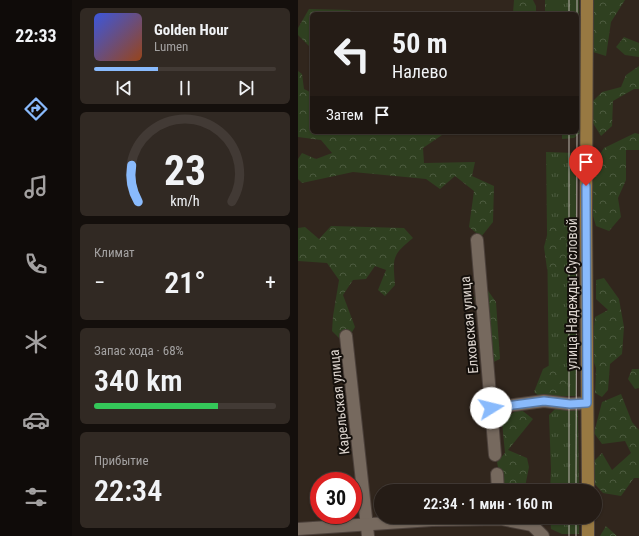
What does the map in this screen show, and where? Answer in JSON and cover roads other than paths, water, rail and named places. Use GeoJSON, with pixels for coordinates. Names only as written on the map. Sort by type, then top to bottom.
{"type":"FeatureCollection","features":[{"type":"Feature","properties":{"kind":"main road","name":"улица Надежды Сусловой"},"geometry":{"type":"LineString","coordinates":[[587,0],[586,221],[588,484]]}},
{"type":"Feature","properties":{"kind":"main road"},"geometry":{"type":"LineString","coordinates":[[588,524],[588,536]]}},
{"type":"Feature","properties":{"kind":"street","name":"Елховская улица"},"geometry":{"type":"LineString","coordinates":[[476,240],[495,455]]}},
{"type":"Feature","properties":{"kind":"street","name":"Карельская улица"},"geometry":{"type":"LineString","coordinates":[[346,336],[368,530]]}},
{"type":"Feature","properties":{"kind":"street"},"geometry":{"type":"LineString","coordinates":[[491,408],[544,401],[570,404],[587,403]]}},
{"type":"Feature","properties":{"kind":"street"},"geometry":{"type":"LineString","coordinates":[[497,474],[498,484]]}},
{"type":"Feature","properties":{"kind":"street"},"geometry":{"type":"LineString","coordinates":[[298,529],[368,530],[406,524]]}},
{"type":"Feature","properties":{"kind":"street"},"geometry":{"type":"LineString","coordinates":[[528,524],[532,525],[543,536]]}},
{"type":"Feature","properties":{"kind":"tram line"},"geometry":{"type":"LineString","coordinates":[[569,0],[569,12]]}},
{"type":"Feature","properties":{"kind":"tram line"},"geometry":{"type":"LineString","coordinates":[[577,0],[577,12]]}},
{"type":"Feature","properties":{"kind":"tram line"},"geometry":{"type":"LineString","coordinates":[[569,134],[569,484]]}},
{"type":"Feature","properties":{"kind":"tram line"},"geometry":{"type":"LineString","coordinates":[[576,484],[577,134]]}},
{"type":"Feature","properties":{"kind":"tram line"},"geometry":{"type":"LineString","coordinates":[[569,524],[569,536]]}},
{"type":"Feature","properties":{"kind":"tram line"},"geometry":{"type":"LineString","coordinates":[[576,524],[576,536]]}}]}
